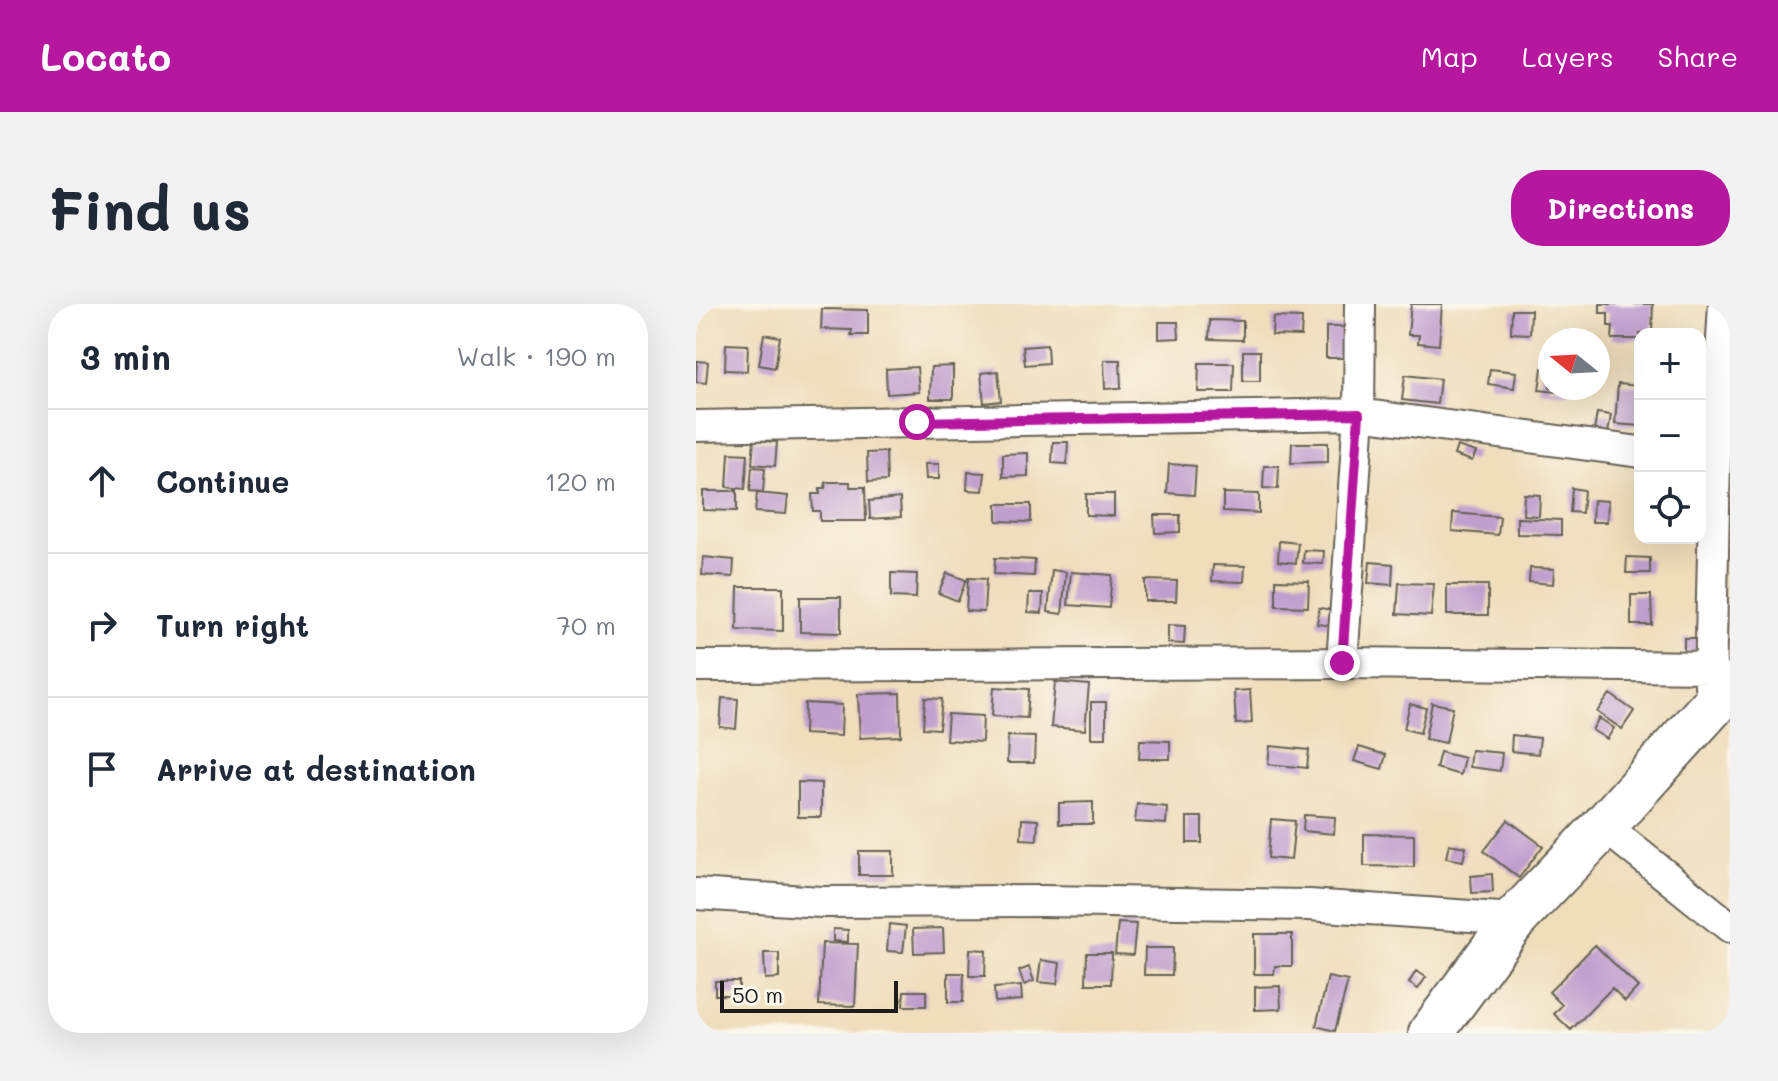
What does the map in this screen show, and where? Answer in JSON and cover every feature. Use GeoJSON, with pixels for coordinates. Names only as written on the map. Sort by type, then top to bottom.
{"type":"FeatureCollection","features":[{"type":"Feature","properties":{"kind":"highway"},"geometry":{"type":"LineString","coordinates":[[1431,1033],[1515,919],[1604,826],[1717,688]]}},
{"type":"Feature","properties":{"kind":"street"},"geometry":{"type":"LineString","coordinates":[[1342,663],[1359,414],[1360,304]]}},
{"type":"Feature","properties":{"kind":"street"},"geometry":{"type":"LineString","coordinates":[[696,666],[1342,663],[1717,688],[1707,461],[1724,304]]}},
{"type":"Feature","properties":{"kind":"street"},"geometry":{"type":"LineString","coordinates":[[696,426],[1359,414],[1634,451]]}},
{"type":"Feature","properties":{"kind":"street"},"geometry":{"type":"LineString","coordinates":[[1604,826],[1730,927]]}},
{"type":"Feature","properties":{"kind":"street"},"geometry":{"type":"LineString","coordinates":[[696,894],[821,902],[1309,905],[1515,919]]}},
{"type":"Feature","properties":{"kind":"building"},"geometry":{"type":"Polygon","coordinates":[[[1411,304],[1442,304],[1439,345],[1418,343],[1419,335],[1408,335],[1411,304]]]}},
{"type":"Feature","properties":{"kind":"building"},"geometry":{"type":"Polygon","coordinates":[[[1600,304],[1653,304],[1652,328],[1634,328],[1634,339],[1612,339],[1613,326],[1608,326],[1608,313],[1600,313],[1600,304]]]}},
{"type":"Feature","properties":{"kind":"building"},"geometry":{"type":"Polygon","coordinates":[[[822,309],[868,310],[868,335],[851,335],[852,330],[821,329],[822,309]]]}},
{"type":"Feature","properties":{"kind":"building"},"geometry":{"type":"Polygon","coordinates":[[[1512,310],[1531,310],[1530,334],[1511,333],[1512,310]]]}},
{"type":"Feature","properties":{"kind":"building"},"geometry":{"type":"Polygon","coordinates":[[[1273,317],[1302,318],[1301,336],[1272,335],[1273,317]]]}},
{"type":"Feature","properties":{"kind":"building"},"geometry":{"type":"Polygon","coordinates":[[[1210,320],[1243,321],[1243,340],[1209,339],[1210,320]]]}},
{"type":"Feature","properties":{"kind":"building"},"geometry":{"type":"Polygon","coordinates":[[[1159,322],[1178,322],[1179,338],[1159,339],[1159,322]]]}},
{"type":"Feature","properties":{"kind":"building"},"geometry":{"type":"Polygon","coordinates":[[[1326,327],[1345,327],[1344,358],[1326,358],[1326,327]]]}},
{"type":"Feature","properties":{"kind":"building"},"geometry":{"type":"Polygon","coordinates":[[[764,334],[780,337],[775,368],[759,365],[764,334]]]}},
{"type":"Feature","properties":{"kind":"building"},"geometry":{"type":"Polygon","coordinates":[[[726,344],[748,345],[747,371],[725,370],[726,344]]]}},
{"type":"Feature","properties":{"kind":"building"},"geometry":{"type":"Polygon","coordinates":[[[1047,345],[1048,363],[1025,365],[1023,347],[1047,345]]]}},
{"type":"Feature","properties":{"kind":"building"},"geometry":{"type":"Polygon","coordinates":[[[1243,351],[1260,351],[1260,381],[1243,381],[1243,351]]]}},
{"type":"Feature","properties":{"kind":"building"},"geometry":{"type":"Polygon","coordinates":[[[1104,360],[1120,360],[1121,388],[1105,389],[1104,360]]]}},
{"type":"Feature","properties":{"kind":"building"},"geometry":{"type":"Polygon","coordinates":[[[697,361],[708,362],[706,383],[696,382],[697,361]]]}},
{"type":"Feature","properties":{"kind":"building"},"geometry":{"type":"Polygon","coordinates":[[[1199,363],[1234,363],[1233,392],[1198,392],[1199,363]]]}},
{"type":"Feature","properties":{"kind":"building"},"geometry":{"type":"Polygon","coordinates":[[[953,366],[953,399],[930,399],[931,367],[953,366]]]}},
{"type":"Feature","properties":{"kind":"building"},"geometry":{"type":"Polygon","coordinates":[[[917,367],[919,392],[887,394],[886,369],[917,367]]]}},
{"type":"Feature","properties":{"kind":"building"},"geometry":{"type":"Polygon","coordinates":[[[1490,369],[1516,372],[1514,388],[1488,384],[1490,369]]]}},
{"type":"Feature","properties":{"kind":"building"},"geometry":{"type":"Polygon","coordinates":[[[998,371],[1001,401],[984,403],[981,373],[998,371]]]}},
{"type":"Feature","properties":{"kind":"building"},"geometry":{"type":"Polygon","coordinates":[[[1405,375],[1440,379],[1437,404],[1402,400],[1405,375]]]}},
{"type":"Feature","properties":{"kind":"building"},"geometry":{"type":"Polygon","coordinates":[[[1618,384],[1634,385],[1634,426],[1615,424],[1618,384]]]}},
{"type":"Feature","properties":{"kind":"building"},"geometry":{"type":"Polygon","coordinates":[[[1597,413],[1611,415],[1607,439],[1593,437],[1597,413]]]}},
{"type":"Feature","properties":{"kind":"building"},"geometry":{"type":"Polygon","coordinates":[[[754,440],[777,442],[775,466],[752,464],[754,440]]]}},
{"type":"Feature","properties":{"kind":"building"},"geometry":{"type":"Polygon","coordinates":[[[1053,442],[1068,442],[1067,464],[1052,463],[1053,442]]]}},
{"type":"Feature","properties":{"kind":"building"},"geometry":{"type":"Polygon","coordinates":[[[1292,443],[1328,443],[1328,462],[1291,463],[1292,443]]]}},
{"type":"Feature","properties":{"kind":"building"},"geometry":{"type":"Polygon","coordinates":[[[1457,446],[1476,452],[1472,461],[1454,455],[1457,446]]]}},
{"type":"Feature","properties":{"kind":"building"},"geometry":{"type":"Polygon","coordinates":[[[886,452],[887,481],[868,482],[867,453],[886,452]]]}},
{"type":"Feature","properties":{"kind":"building"},"geometry":{"type":"Polygon","coordinates":[[[729,453],[748,454],[745,489],[727,487],[729,453]]]}},
{"type":"Feature","properties":{"kind":"building"},"geometry":{"type":"Polygon","coordinates":[[[1028,453],[1028,476],[1003,477],[1003,454],[1028,453]]]}},
{"type":"Feature","properties":{"kind":"building"},"geometry":{"type":"Polygon","coordinates":[[[925,464],[939,464],[939,479],[926,479],[925,464]]]}},
{"type":"Feature","properties":{"kind":"building"},"geometry":{"type":"Polygon","coordinates":[[[1169,464],[1196,466],[1194,495],[1167,493],[1169,464]]]}},
{"type":"Feature","properties":{"kind":"building"},"geometry":{"type":"Polygon","coordinates":[[[1264,466],[1279,466],[1278,489],[1263,488],[1264,466]]]}},
{"type":"Feature","properties":{"kind":"building"},"geometry":{"type":"Polygon","coordinates":[[[752,467],[765,468],[763,492],[750,491],[752,467]]]}},
{"type":"Feature","properties":{"kind":"building"},"geometry":{"type":"Polygon","coordinates":[[[968,472],[985,473],[983,491],[967,490],[968,472]]]}},
{"type":"Feature","properties":{"kind":"building"},"geometry":{"type":"Polygon","coordinates":[[[826,482],[850,482],[850,487],[865,487],[866,521],[820,521],[820,511],[813,511],[812,494],[820,494],[820,488],[825,488],[826,482]]]}},
{"type":"Feature","properties":{"kind":"building"},"geometry":{"type":"Polygon","coordinates":[[[1572,488],[1584,490],[1582,513],[1570,512],[1572,488]]]}},
{"type":"Feature","properties":{"kind":"building"},"geometry":{"type":"Polygon","coordinates":[[[703,491],[737,491],[737,511],[703,510],[703,491]]]}},
{"type":"Feature","properties":{"kind":"building"},"geometry":{"type":"Polygon","coordinates":[[[757,493],[788,496],[786,514],[755,512],[757,493]]]}},
{"type":"Feature","properties":{"kind":"building"},"geometry":{"type":"Polygon","coordinates":[[[1223,493],[1259,494],[1259,513],[1223,511],[1223,493]]]}},
{"type":"Feature","properties":{"kind":"building"},"geometry":{"type":"Polygon","coordinates":[[[1086,494],[1114,494],[1114,516],[1086,515],[1086,494]]]}},
{"type":"Feature","properties":{"kind":"building"},"geometry":{"type":"Polygon","coordinates":[[[1524,494],[1540,495],[1539,516],[1523,515],[1524,494]]]}},
{"type":"Feature","properties":{"kind":"building"},"geometry":{"type":"Polygon","coordinates":[[[900,498],[901,517],[870,519],[869,501],[900,498]]]}},
{"type":"Feature","properties":{"kind":"building"},"geometry":{"type":"Polygon","coordinates":[[[1593,500],[1608,501],[1607,522],[1592,522],[1593,500]]]}},
{"type":"Feature","properties":{"kind":"building"},"geometry":{"type":"Polygon","coordinates":[[[997,504],[1031,504],[1031,522],[997,521],[997,504]]]}},
{"type":"Feature","properties":{"kind":"building"},"geometry":{"type":"Polygon","coordinates":[[[1453,513],[1500,517],[1498,535],[1452,531],[1453,513]]]}},
{"type":"Feature","properties":{"kind":"building"},"geometry":{"type":"Polygon","coordinates":[[[1154,515],[1180,515],[1180,532],[1155,533],[1154,515]]]}},
{"type":"Feature","properties":{"kind":"building"},"geometry":{"type":"Polygon","coordinates":[[[1517,518],[1561,520],[1561,535],[1517,534],[1517,518]]]}},
{"type":"Feature","properties":{"kind":"building"},"geometry":{"type":"Polygon","coordinates":[[[1279,541],[1298,543],[1296,563],[1278,561],[1279,541]]]}},
{"type":"Feature","properties":{"kind":"building"},"geometry":{"type":"Polygon","coordinates":[[[1304,550],[1324,551],[1323,564],[1303,563],[1304,550]]]}},
{"type":"Feature","properties":{"kind":"building"},"geometry":{"type":"Polygon","coordinates":[[[703,557],[734,560],[733,577],[702,575],[703,557]]]}},
{"type":"Feature","properties":{"kind":"building"},"geometry":{"type":"Polygon","coordinates":[[[1627,557],[1650,558],[1650,573],[1626,573],[1627,557]]]}},
{"type":"Feature","properties":{"kind":"building"},"geometry":{"type":"Polygon","coordinates":[[[995,558],[1035,560],[1034,576],[994,574],[995,558]]]}},
{"type":"Feature","properties":{"kind":"building"},"geometry":{"type":"Polygon","coordinates":[[[1370,562],[1393,564],[1392,585],[1368,583],[1370,562]]]}},
{"type":"Feature","properties":{"kind":"building"},"geometry":{"type":"Polygon","coordinates":[[[1213,565],[1245,566],[1244,582],[1212,581],[1213,565]]]}},
{"type":"Feature","properties":{"kind":"building"},"geometry":{"type":"Polygon","coordinates":[[[1530,568],[1554,569],[1553,584],[1529,582],[1530,568]]]}},
{"type":"Feature","properties":{"kind":"building"},"geometry":{"type":"Polygon","coordinates":[[[1052,570],[1066,572],[1062,614],[1048,612],[1052,570]]]}},
{"type":"Feature","properties":{"kind":"building"},"geometry":{"type":"Polygon","coordinates":[[[1071,572],[1112,575],[1109,608],[1068,605],[1071,572]]]}},
{"type":"Feature","properties":{"kind":"building"},"geometry":{"type":"Polygon","coordinates":[[[891,573],[917,574],[916,598],[891,597],[891,573]]]}},
{"type":"Feature","properties":{"kind":"building"},"geometry":{"type":"Polygon","coordinates":[[[947,573],[966,580],[958,601],[938,593],[947,573]]]}},
{"type":"Feature","properties":{"kind":"building"},"geometry":{"type":"Polygon","coordinates":[[[968,578],[986,579],[984,612],[966,611],[968,578]]]}},
{"type":"Feature","properties":{"kind":"building"},"geometry":{"type":"Polygon","coordinates":[[[1145,580],[1177,581],[1176,601],[1145,601],[1145,580]]]}},
{"type":"Feature","properties":{"kind":"building"},"geometry":{"type":"Polygon","coordinates":[[[1276,580],[1309,581],[1308,607],[1276,606],[1276,580]]]}},
{"type":"Feature","properties":{"kind":"building"},"geometry":{"type":"Polygon","coordinates":[[[1399,583],[1434,584],[1431,616],[1397,614],[1399,583]]]}},
{"type":"Feature","properties":{"kind":"building"},"geometry":{"type":"Polygon","coordinates":[[[1447,585],[1488,585],[1488,615],[1447,615],[1447,585]]]}},
{"type":"Feature","properties":{"kind":"building"},"geometry":{"type":"Polygon","coordinates":[[[738,587],[783,587],[783,631],[737,630],[738,587]]]}},
{"type":"Feature","properties":{"kind":"building"},"geometry":{"type":"Polygon","coordinates":[[[1029,593],[1043,593],[1042,613],[1028,612],[1029,593]]]}},
{"type":"Feature","properties":{"kind":"building"},"geometry":{"type":"Polygon","coordinates":[[[1631,595],[1651,595],[1652,625],[1631,625],[1631,595]]]}},
{"type":"Feature","properties":{"kind":"building"},"geometry":{"type":"Polygon","coordinates":[[[800,597],[841,597],[841,633],[800,632],[800,597]]]}},
{"type":"Feature","properties":{"kind":"building"},"geometry":{"type":"Polygon","coordinates":[[[1319,608],[1335,610],[1333,626],[1317,624],[1319,608]]]}},
{"type":"Feature","properties":{"kind":"building"},"geometry":{"type":"Polygon","coordinates":[[[1168,625],[1185,626],[1184,644],[1168,643],[1168,625]]]}},
{"type":"Feature","properties":{"kind":"building"},"geometry":{"type":"Polygon","coordinates":[[[1684,638],[1698,638],[1697,652],[1684,652],[1684,638]]]}},
{"type":"Feature","properties":{"kind":"building"},"geometry":{"type":"Polygon","coordinates":[[[1055,682],[1089,685],[1085,730],[1051,727],[1055,682]]]}},
{"type":"Feature","properties":{"kind":"building"},"geometry":{"type":"Polygon","coordinates":[[[994,687],[1029,689],[1027,718],[992,716],[994,687]]]}},
{"type":"Feature","properties":{"kind":"building"},"geometry":{"type":"Polygon","coordinates":[[[1250,690],[1252,723],[1236,724],[1234,691],[1250,690]]]}},
{"type":"Feature","properties":{"kind":"building"},"geometry":{"type":"Polygon","coordinates":[[[900,693],[901,736],[860,738],[858,694],[900,693]]]}},
{"type":"Feature","properties":{"kind":"building"},"geometry":{"type":"Polygon","coordinates":[[[1610,694],[1634,711],[1622,729],[1597,712],[1610,694]]]}},
{"type":"Feature","properties":{"kind":"building"},"geometry":{"type":"Polygon","coordinates":[[[722,698],[738,699],[736,729],[720,727],[722,698]]]}},
{"type":"Feature","properties":{"kind":"building"},"geometry":{"type":"Polygon","coordinates":[[[925,698],[942,699],[939,729],[923,728],[925,698]]]}},
{"type":"Feature","properties":{"kind":"building"},"geometry":{"type":"Polygon","coordinates":[[[1091,702],[1106,702],[1106,738],[1091,738],[1091,702]]]}},
{"type":"Feature","properties":{"kind":"building"},"geometry":{"type":"Polygon","coordinates":[[[805,703],[842,705],[841,736],[804,734],[805,703]]]}},
{"type":"Feature","properties":{"kind":"building"},"geometry":{"type":"Polygon","coordinates":[[[1432,703],[1453,707],[1446,743],[1425,739],[1432,703]]]}},
{"type":"Feature","properties":{"kind":"building"},"geometry":{"type":"Polygon","coordinates":[[[1410,704],[1426,708],[1420,733],[1404,729],[1410,704]]]}},
{"type":"Feature","properties":{"kind":"building"},"geometry":{"type":"Polygon","coordinates":[[[948,714],[983,716],[982,742],[946,740],[948,714]]]}},
{"type":"Feature","properties":{"kind":"building"},"geometry":{"type":"Polygon","coordinates":[[[1599,718],[1614,728],[1607,739],[1592,730],[1599,718]]]}},
{"type":"Feature","properties":{"kind":"building"},"geometry":{"type":"Polygon","coordinates":[[[1512,735],[1540,738],[1538,754],[1511,751],[1512,735]]]}},
{"type":"Feature","properties":{"kind":"building"},"geometry":{"type":"Polygon","coordinates":[[[1008,736],[1035,737],[1034,763],[1007,763],[1008,736]]]}},
{"type":"Feature","properties":{"kind":"building"},"geometry":{"type":"Polygon","coordinates":[[[1140,740],[1170,741],[1170,759],[1139,759],[1140,740]]]}},
{"type":"Feature","properties":{"kind":"building"},"geometry":{"type":"Polygon","coordinates":[[[1270,746],[1309,750],[1307,768],[1268,764],[1270,746]]]}},
{"type":"Feature","properties":{"kind":"building"},"geometry":{"type":"Polygon","coordinates":[[[1359,747],[1386,755],[1382,769],[1354,761],[1359,747]]]}},
{"type":"Feature","properties":{"kind":"building"},"geometry":{"type":"Polygon","coordinates":[[[1471,750],[1502,753],[1500,771],[1469,767],[1471,750]]]}},
{"type":"Feature","properties":{"kind":"building"},"geometry":{"type":"Polygon","coordinates":[[[1440,752],[1464,758],[1460,775],[1436,768],[1440,752]]]}},
{"type":"Feature","properties":{"kind":"building"},"geometry":{"type":"Polygon","coordinates":[[[798,782],[821,783],[821,817],[798,817],[798,782]]]}},
{"type":"Feature","properties":{"kind":"building"},"geometry":{"type":"Polygon","coordinates":[[[1093,802],[1093,824],[1059,824],[1059,803],[1093,802]]]}},
{"type":"Feature","properties":{"kind":"building"},"geometry":{"type":"Polygon","coordinates":[[[1137,804],[1167,807],[1166,824],[1135,822],[1137,804]]]}},
{"type":"Feature","properties":{"kind":"building"},"geometry":{"type":"Polygon","coordinates":[[[1304,815],[1335,817],[1334,834],[1303,831],[1304,815]]]}},
{"type":"Feature","properties":{"kind":"building"},"geometry":{"type":"Polygon","coordinates":[[[1187,817],[1202,817],[1202,843],[1187,843],[1187,817]]]}},
{"type":"Feature","properties":{"kind":"building"},"geometry":{"type":"Polygon","coordinates":[[[1022,819],[1038,820],[1037,840],[1021,839],[1022,819]]]}},
{"type":"Feature","properties":{"kind":"building"},"geometry":{"type":"Polygon","coordinates":[[[1271,819],[1295,821],[1291,860],[1268,858],[1271,819]]]}},
{"type":"Feature","properties":{"kind":"building"},"geometry":{"type":"Polygon","coordinates":[[[1508,820],[1543,846],[1519,878],[1484,851],[1508,820]]]}},
{"type":"Feature","properties":{"kind":"building"},"geometry":{"type":"Polygon","coordinates":[[[1364,834],[1414,835],[1414,867],[1364,866],[1364,834]]]}},
{"type":"Feature","properties":{"kind":"building"},"geometry":{"type":"Polygon","coordinates":[[[1449,844],[1466,847],[1463,861],[1446,858],[1449,844]]]}},
{"type":"Feature","properties":{"kind":"building"},"geometry":{"type":"Polygon","coordinates":[[[859,851],[893,851],[893,875],[859,875],[859,851]]]}},
{"type":"Feature","properties":{"kind":"building"},"geometry":{"type":"Polygon","coordinates":[[[1492,874],[1493,892],[1472,893],[1471,876],[1492,874]]]}},
{"type":"Feature","properties":{"kind":"building"},"geometry":{"type":"Polygon","coordinates":[[[1118,923],[1136,924],[1133,955],[1115,954],[1118,923]]]}},
{"type":"Feature","properties":{"kind":"building"},"geometry":{"type":"Polygon","coordinates":[[[889,924],[906,926],[903,952],[887,951],[889,924]]]}},
{"type":"Feature","properties":{"kind":"building"},"geometry":{"type":"Polygon","coordinates":[[[943,928],[944,952],[914,953],[913,929],[943,928]]]}},
{"type":"Feature","properties":{"kind":"building"},"geometry":{"type":"Polygon","coordinates":[[[833,929],[848,930],[848,942],[833,941],[833,929]]]}},
{"type":"Feature","properties":{"kind":"building"},"geometry":{"type":"Polygon","coordinates":[[[1254,934],[1292,934],[1292,966],[1275,966],[1274,974],[1254,974],[1254,934]]]}},
{"type":"Feature","properties":{"kind":"building"},"geometry":{"type":"Polygon","coordinates":[[[822,943],[858,944],[855,1006],[819,1005],[822,943]]]}},
{"type":"Feature","properties":{"kind":"building"},"geometry":{"type":"Polygon","coordinates":[[[1595,945],[1638,987],[1625,1001],[1612,988],[1571,1030],[1554,1014],[1562,1005],[1549,992],[1595,945]]]}},
{"type":"Feature","properties":{"kind":"building"},"geometry":{"type":"Polygon","coordinates":[[[1145,948],[1173,948],[1172,975],[1144,975],[1145,948]]]}},
{"type":"Feature","properties":{"kind":"building"},"geometry":{"type":"Polygon","coordinates":[[[970,949],[986,950],[985,976],[969,976],[970,949]]]}},
{"type":"Feature","properties":{"kind":"building"},"geometry":{"type":"Polygon","coordinates":[[[764,953],[779,953],[779,978],[765,979],[764,953]]]}},
{"type":"Feature","properties":{"kind":"building"},"geometry":{"type":"Polygon","coordinates":[[[1087,953],[1112,953],[1111,984],[1086,984],[1087,953]]]}},
{"type":"Feature","properties":{"kind":"building"},"geometry":{"type":"Polygon","coordinates":[[[1041,960],[1060,963],[1057,984],[1038,982],[1041,960]]]}},
{"type":"Feature","properties":{"kind":"building"},"geometry":{"type":"Polygon","coordinates":[[[1029,967],[1034,981],[1024,985],[1019,971],[1029,967]]]}},
{"type":"Feature","properties":{"kind":"building"},"geometry":{"type":"Polygon","coordinates":[[[1416,971],[1426,977],[1418,989],[1409,983],[1416,971]]]}},
{"type":"Feature","properties":{"kind":"building"},"geometry":{"type":"Polygon","coordinates":[[[948,973],[964,973],[963,1002],[948,1002],[948,973]]]}},
{"type":"Feature","properties":{"kind":"building"},"geometry":{"type":"Polygon","coordinates":[[[1328,977],[1348,981],[1335,1031],[1316,1026],[1328,977]]]}},
{"type":"Feature","properties":{"kind":"building"},"geometry":{"type":"Polygon","coordinates":[[[715,981],[739,981],[739,995],[715,995],[715,981]]]}},
{"type":"Feature","properties":{"kind":"building"},"geometry":{"type":"Polygon","coordinates":[[[1021,986],[1022,1000],[995,1002],[994,988],[1021,986]]]}},
{"type":"Feature","properties":{"kind":"building"},"geometry":{"type":"Polygon","coordinates":[[[1280,986],[1281,1009],[1255,1010],[1255,987],[1280,986]]]}},
{"type":"Feature","properties":{"kind":"building"},"geometry":{"type":"Polygon","coordinates":[[[904,991],[926,991],[926,1006],[903,1006],[904,991]]]}},
{"type":"Feature","properties":{"kind":"route"},"geometry":{"type":"LineString","coordinates":[[917,422],[1359,414],[1342,663]]}}]}
